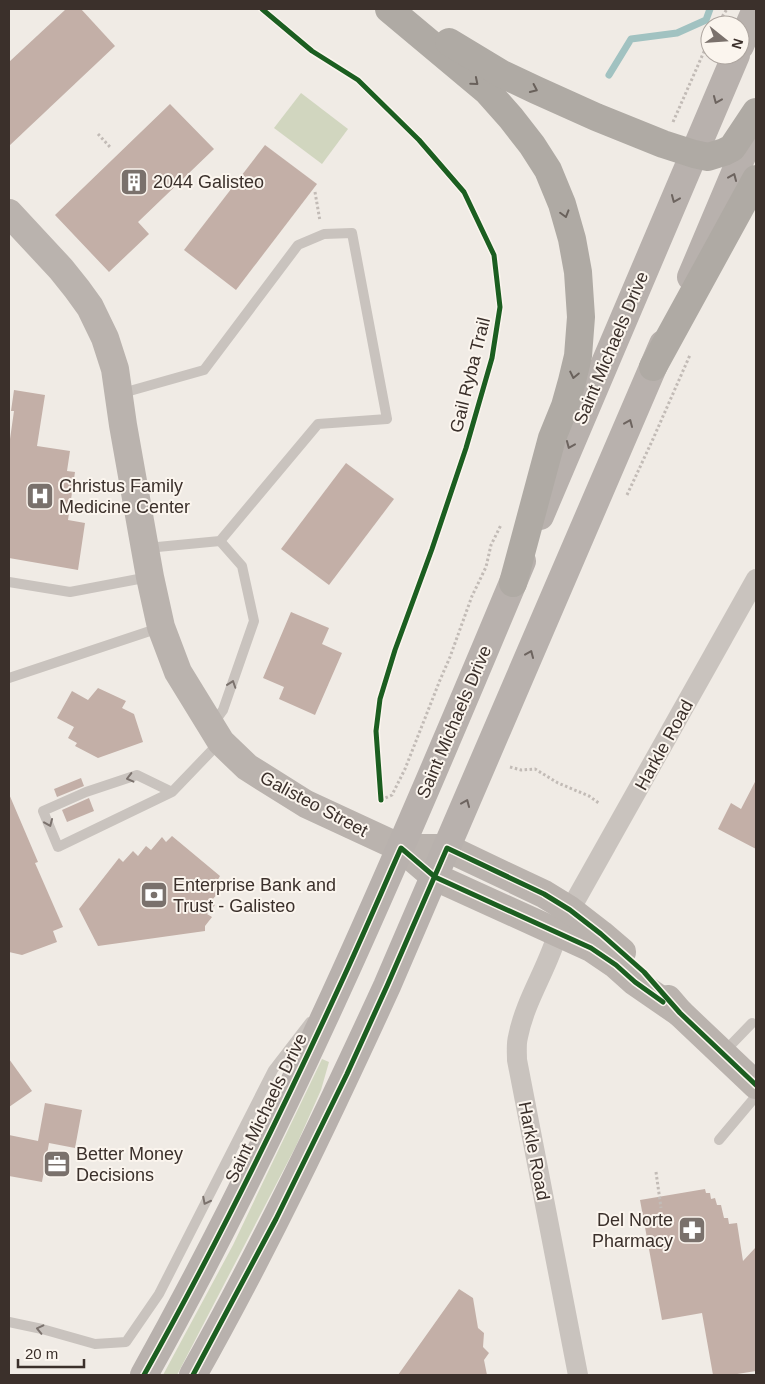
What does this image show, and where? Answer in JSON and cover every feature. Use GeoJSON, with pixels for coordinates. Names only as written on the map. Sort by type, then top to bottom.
{"type":"FeatureCollection","features":[{"type":"Feature","properties":{"kind":"highway"},"geometry":{"type":"LineString","coordinates":[[394,12],[502,74],[596,117],[663,144],[694,154],[708,157],[732,148],[756,112]]}},
{"type":"Feature","properties":{"kind":"highway"},"geometry":{"type":"LineString","coordinates":[[394,12],[487,91],[512,118],[548,170],[562,204],[572,239],[578,272],[581,317],[578,356],[565,406],[552,438],[513,583]]}},
{"type":"Feature","properties":{"kind":"highway"},"geometry":{"type":"LineString","coordinates":[[653,367],[756,179]]}},
{"type":"Feature","properties":{"kind":"main road"},"geometry":{"type":"LineString","coordinates":[[750,23],[756,9]]}},
{"type":"Feature","properties":{"kind":"main road","name":"Saint Michaels Drive"},"geometry":{"type":"LineString","coordinates":[[144,1375],[220,1234],[342,982],[401,848],[732,65]]}},
{"type":"Feature","properties":{"kind":"main road"},"geometry":{"type":"LineString","coordinates":[[193,1375],[276,1219],[347,1074],[387,986],[653,367],[756,122]]}},
{"type":"Feature","properties":{"kind":"street","name":"Galisteo Street"},"geometry":{"type":"LineString","coordinates":[[9,213],[61,268],[90,307],[105,338],[115,369],[150,577],[161,627],[178,672],[216,734],[247,767],[306,804],[401,848],[435,877],[601,934],[644,972],[680,1013],[756,1085]]}},
{"type":"Feature","properties":{"kind":"street","name":"Harkle Road"},"geometry":{"type":"LineString","coordinates":[[578,1375],[517,1060],[517,1040],[527,1005],[564,921],[756,579]]}},
{"type":"Feature","properties":{"kind":"street","name":"Galisteo Street"},"geometry":{"type":"LineString","coordinates":[[401,848],[447,848],[544,894],[564,921]]}},
{"type":"Feature","properties":{"kind":"lane"},"geometry":{"type":"LineString","coordinates":[[118,394],[204,370],[298,245],[324,234],[352,233],[387,419],[318,424],[220,541],[145,548]]}},
{"type":"Feature","properties":{"kind":"lane"},"geometry":{"type":"LineString","coordinates":[[172,792],[137,775],[86,792],[43,811],[58,847],[172,792],[216,734],[254,621],[242,566],[220,541]]}},
{"type":"Feature","properties":{"kind":"lane"},"geometry":{"type":"LineString","coordinates":[[9,582],[70,592],[150,577]]}},
{"type":"Feature","properties":{"kind":"lane"},"geometry":{"type":"LineString","coordinates":[[9,678],[161,627]]}},
{"type":"Feature","properties":{"kind":"lane"},"geometry":{"type":"LineString","coordinates":[[9,1322],[95,1344],[126,1342],[159,1294],[273,1070],[342,982]]}},
{"type":"Feature","properties":{"kind":"lane"},"geometry":{"type":"LineString","coordinates":[[723,1054],[752,1023]]}},
{"type":"Feature","properties":{"kind":"lane"},"geometry":{"type":"LineString","coordinates":[[720,1140],[756,1096]]}},
{"type":"Feature","properties":{"kind":"path"},"geometry":{"type":"LineString","coordinates":[[672,124],[700,61]]}},
{"type":"Feature","properties":{"kind":"path"},"geometry":{"type":"LineString","coordinates":[[98,134],[110,147]]}},
{"type":"Feature","properties":{"kind":"path"},"geometry":{"type":"LineString","coordinates":[[315,192],[321,226]]}},
{"type":"Feature","properties":{"kind":"path"},"geometry":{"type":"LineString","coordinates":[[624,502],[654,439],[691,352]]}},
{"type":"Feature","properties":{"kind":"path"},"geometry":{"type":"LineString","coordinates":[[380,790],[381,800],[392,795],[405,769],[450,657],[472,596],[486,567],[491,545],[504,519]]}},
{"type":"Feature","properties":{"kind":"path"},"geometry":{"type":"LineString","coordinates":[[506,775],[510,767],[521,770],[535,769],[558,783],[589,796],[600,804]]}},
{"type":"Feature","properties":{"kind":"path"},"geometry":{"type":"LineString","coordinates":[[656,1172],[661,1208]]}},
{"type":"Feature","properties":{"kind":"green space"},"geometry":{"type":"Polygon","coordinates":[[[301,93],[348,129],[322,164],[274,128],[301,93]]]}},
{"type":"Feature","properties":{"kind":"green space"},"geometry":{"type":"Polygon","coordinates":[[[322,1059],[329,1062],[321,1090],[296,1146],[177,1375],[163,1375],[233,1245],[322,1059]]]}},
{"type":"Feature","properties":{"kind":"building"},"geometry":{"type":"Polygon","coordinates":[[[66,9],[81,9],[115,46],[9,146],[9,62],[66,9]]]}},
{"type":"Feature","properties":{"kind":"building","name":"2044 Galisteo"},"geometry":{"type":"Polygon","coordinates":[[[170,104],[214,149],[138,222],[149,234],[109,272],[55,215],[170,104]]]}},
{"type":"Feature","properties":{"kind":"building"},"geometry":{"type":"Polygon","coordinates":[[[265,145],[317,184],[236,290],[184,250],[265,145]]]}},
{"type":"Feature","properties":{"kind":"building","name":"Christus Family Medicine Center"},"geometry":{"type":"Polygon","coordinates":[[[14,390],[45,395],[37,446],[70,451],[67,471],[75,472],[68,520],[85,523],[78,570],[9,558],[9,446],[14,411],[11,411],[14,390]]]}},
{"type":"Feature","properties":{"kind":"building"},"geometry":{"type":"Polygon","coordinates":[[[346,463],[394,499],[329,585],[281,549],[346,463]]]}},
{"type":"Feature","properties":{"kind":"building"},"geometry":{"type":"Polygon","coordinates":[[[291,612],[329,628],[322,644],[342,653],[315,715],[279,699],[284,687],[263,678],[291,612]]]}},
{"type":"Feature","properties":{"kind":"building"},"geometry":{"type":"Polygon","coordinates":[[[98,688],[126,701],[122,708],[134,714],[143,742],[98,758],[75,746],[77,743],[68,738],[74,727],[57,718],[72,691],[88,700],[98,688]]]}},
{"type":"Feature","properties":{"kind":"building"},"geometry":{"type":"Polygon","coordinates":[[[81,778],[84,786],[57,797],[54,789],[81,778]]]}},
{"type":"Feature","properties":{"kind":"building"},"geometry":{"type":"Polygon","coordinates":[[[756,780],[756,849],[718,829],[731,803],[741,809],[756,780]]]}},
{"type":"Feature","properties":{"kind":"building"},"geometry":{"type":"Polygon","coordinates":[[[9,794],[38,862],[35,863],[63,927],[53,931],[57,942],[22,955],[9,952],[9,794]]]}},
{"type":"Feature","properties":{"kind":"building"},"geometry":{"type":"Polygon","coordinates":[[[89,798],[94,811],[67,822],[62,810],[89,798]]]}},
{"type":"Feature","properties":{"kind":"building","name":"Enterprise Bank and Trust - Galisteo"},"geometry":{"type":"Polygon","coordinates":[[[172,836],[220,876],[216,883],[223,888],[211,901],[215,905],[207,914],[212,917],[205,926],[205,931],[98,946],[79,909],[119,858],[123,862],[133,851],[138,856],[146,846],[151,850],[162,837],[166,842],[172,836]]]}},
{"type":"Feature","properties":{"kind":"building"},"geometry":{"type":"Polygon","coordinates":[[[9,1059],[32,1091],[9,1107],[9,1059]]]}},
{"type":"Feature","properties":{"kind":"building"},"geometry":{"type":"Polygon","coordinates":[[[45,1103],[82,1110],[75,1148],[49,1143],[42,1182],[9,1176],[9,1135],[38,1141],[45,1103]]]}},
{"type":"Feature","properties":{"kind":"building"},"geometry":{"type":"Polygon","coordinates":[[[705,1189],[706,1193],[710,1193],[711,1199],[715,1198],[717,1205],[721,1205],[724,1218],[728,1218],[729,1224],[737,1223],[743,1261],[756,1247],[756,1371],[731,1375],[713,1375],[702,1313],[662,1320],[640,1200],[705,1189]]]}},
{"type":"Feature","properties":{"kind":"building"},"geometry":{"type":"Polygon","coordinates":[[[459,1289],[473,1298],[478,1328],[484,1333],[483,1347],[489,1353],[484,1360],[487,1375],[398,1375],[459,1289]]]}},
{"type":"Feature","properties":{"kind":"waterway"},"geometry":{"type":"LineString","coordinates":[[609,75],[631,39],[677,33],[706,20],[710,9]]}},
{"type":"Feature","properties":{"kind":"cycle path","name":"Gail Ryba Trail"},"geometry":{"type":"LineString","coordinates":[[262,9],[312,51],[358,80],[419,140],[464,192],[494,255],[500,307],[492,358],[466,448],[395,650],[380,699],[376,731],[381,800]]}},
{"type":"Feature","properties":{"kind":"cycle path"},"geometry":{"type":"LineString","coordinates":[[144,1375],[196,1279],[271,1132],[349,966],[401,848],[435,877],[591,948],[663,1002]]}},
{"type":"Feature","properties":{"kind":"cycle path"},"geometry":{"type":"LineString","coordinates":[[193,1375],[276,1219],[347,1074],[447,848],[544,894],[570,910],[601,934],[644,972],[680,1013],[756,1085]]}},
{"type":"Feature","properties":{"kind":"place","name":"2044 Galisteo"},"geometry":{"type":"Point","coordinates":[134,182]}},
{"type":"Feature","properties":{"kind":"place","name":"Christus Family Medicine Center"},"geometry":{"type":"Point","coordinates":[40,496]}},
{"type":"Feature","properties":{"kind":"place","name":"Enterprise Bank and Trust - Galisteo"},"geometry":{"type":"Point","coordinates":[154,895]}},
{"type":"Feature","properties":{"kind":"place","name":"Better Money Decisions"},"geometry":{"type":"Point","coordinates":[57,1164]}},
{"type":"Feature","properties":{"kind":"place","name":"Del Norte Pharmacy"},"geometry":{"type":"Point","coordinates":[692,1230]}}]}
